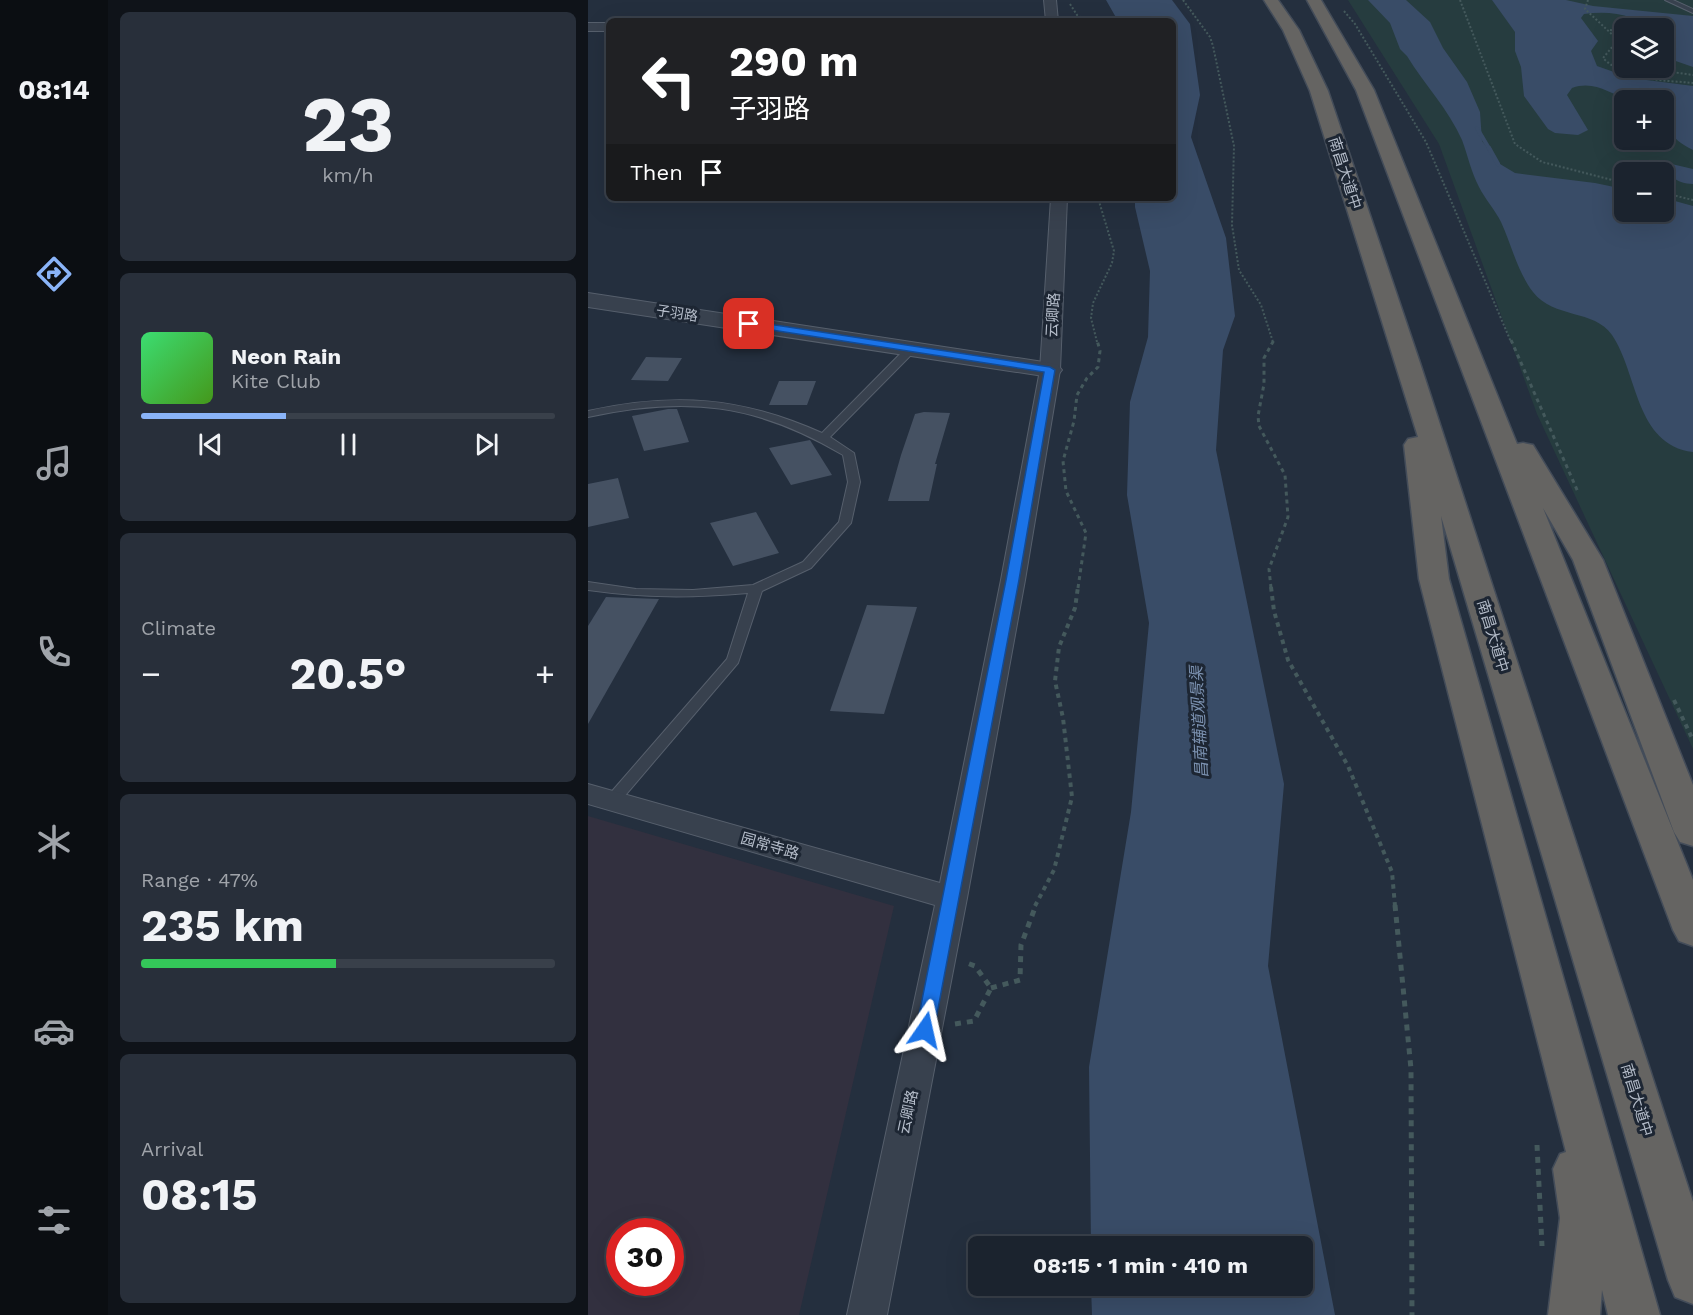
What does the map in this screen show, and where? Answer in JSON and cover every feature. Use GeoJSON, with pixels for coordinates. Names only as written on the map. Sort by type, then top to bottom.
{"type":"FeatureCollection","features":[{"type":"Feature","properties":{"kind":"highway","name":"南昌大道中"},"geometry":{"type":"LineString","coordinates":[[1271,0],[1291,30],[1318,91],[1408,363],[1693,1280]]}},
{"type":"Feature","properties":{"kind":"highway"},"geometry":{"type":"LineString","coordinates":[[1314,0],[1365,90],[1693,930]]}},
{"type":"Feature","properties":{"kind":"highway"},"geometry":{"type":"LineString","coordinates":[[1408,363],[1434,579],[1634,1315]]}},
{"type":"Feature","properties":{"kind":"highway"},"geometry":{"type":"LineString","coordinates":[[1475,370],[1588,560],[1693,832]]}},
{"type":"Feature","properties":{"kind":"highway"},"geometry":{"type":"LineString","coordinates":[[1559,1033],[1584,1218],[1574,1315]]}},
{"type":"Feature","properties":{"kind":"street"},"geometry":{"type":"LineString","coordinates":[[1050,0],[1052,18]]}},
{"type":"Feature","properties":{"kind":"street"},"geometry":{"type":"LineString","coordinates":[[588,27],[606,27]]}},
{"type":"Feature","properties":{"kind":"street","name":"云卿路"},"geometry":{"type":"LineString","coordinates":[[867,1315],[952,898],[1050,370],[1059,201]]}},
{"type":"Feature","properties":{"kind":"street","name":"子羽路"},"geometry":{"type":"LineString","coordinates":[[588,300],[1050,370]]}},
{"type":"Feature","properties":{"kind":"street","name":"园常寺路"},"geometry":{"type":"LineString","coordinates":[[600,797],[952,898]]}},
{"type":"Feature","properties":{"kind":"lane"},"geometry":{"type":"LineString","coordinates":[[1668,0],[1693,11]]}},
{"type":"Feature","properties":{"kind":"lane"},"geometry":{"type":"LineString","coordinates":[[824,437],[911,349]]}},
{"type":"Feature","properties":{"kind":"lane"},"geometry":{"type":"LineString","coordinates":[[588,414],[617,406],[677,400],[746,408],[788,420],[824,437],[848,453],[854,483],[844,523],[807,565],[756,589],[693,594],[636,593],[588,586]]}},
{"type":"Feature","properties":{"kind":"lane"},"geometry":{"type":"LineString","coordinates":[[600,797],[733,660],[756,589]]}},
{"type":"Feature","properties":{"kind":"path"},"geometry":{"type":"LineString","coordinates":[[1069,0],[1071,8],[1083,18]]}},
{"type":"Feature","properties":{"kind":"path"},"geometry":{"type":"LineString","coordinates":[[1183,0],[1210,37],[1213,46],[1234,146],[1232,225],[1239,270],[1261,305],[1274,340],[1264,358],[1264,384],[1258,416],[1259,426],[1285,475],[1287,496],[1288,517],[1269,569],[1274,611],[1288,660],[1348,766],[1392,873],[1411,1069],[1413,1315]]}},
{"type":"Feature","properties":{"kind":"path"},"geometry":{"type":"LineString","coordinates":[[1460,0],[1515,144],[1542,162],[1614,180]]}},
{"type":"Feature","properties":{"kind":"path"},"geometry":{"type":"LineString","coordinates":[[1588,0],[1585,9],[1591,18],[1618,39],[1616,45],[1603,58],[1607,64],[1642,76],[1693,83]]}},
{"type":"Feature","properties":{"kind":"path"},"geometry":{"type":"LineString","coordinates":[[1341,8],[1355,24],[1426,142],[1541,411],[1580,496]]}},
{"type":"Feature","properties":{"kind":"path"},"geometry":{"type":"LineString","coordinates":[[1609,30],[1614,30]]}},
{"type":"Feature","properties":{"kind":"path"},"geometry":{"type":"LineString","coordinates":[[1674,72],[1693,75]]}},
{"type":"Feature","properties":{"kind":"path"},"geometry":{"type":"LineString","coordinates":[[1674,195],[1693,200]]}},
{"type":"Feature","properties":{"kind":"path"},"geometry":{"type":"LineString","coordinates":[[925,1030],[974,1021],[991,988],[1020,980],[1021,945],[1034,909],[1054,870],[1072,797],[1063,718],[1055,681],[1059,647],[1075,608],[1086,533],[1066,491],[1063,461],[1074,421],[1077,395],[1087,378],[1098,367],[1100,351],[1092,318],[1093,303],[1112,263],[1114,251],[1099,201]]}},
{"type":"Feature","properties":{"kind":"path"},"geometry":{"type":"LineString","coordinates":[[1673,698],[1693,740]]}},
{"type":"Feature","properties":{"kind":"path"},"geometry":{"type":"LineString","coordinates":[[941,951],[975,966],[991,988]]}},
{"type":"Feature","properties":{"kind":"path"},"geometry":{"type":"LineString","coordinates":[[1537,1145],[1541,1259]]}},
{"type":"Feature","properties":{"kind":"shaded area"},"geometry":{"type":"Polygon","coordinates":[[[588,816],[894,906],[799,1315],[588,1315],[588,816]]]}},
{"type":"Feature","properties":{"kind":"green space"},"geometry":{"type":"Polygon","coordinates":[[[1348,0],[1693,0],[1693,749],[1537,414],[1439,144],[1348,0]]]}},
{"type":"Feature","properties":{"kind":"water","name":"昌南辅道观景渠"},"geometry":{"type":"Polygon","coordinates":[[[1106,0],[1172,0],[1190,24],[1200,95],[1191,137],[1226,238],[1235,316],[1223,350],[1216,450],[1284,784],[1268,966],[1335,1315],[1092,1315],[1091,1296],[1313,1296],[1313,1236],[1091,1236],[1089,1067],[1131,812],[1149,623],[1127,495],[1130,402],[1148,337],[1150,271],[1135,201],[1176,201],[1176,18],[1116,18],[1106,0]]]}},
{"type":"Feature","properties":{"kind":"water"},"geometry":{"type":"Polygon","coordinates":[[[1368,0],[1406,0],[1430,22],[1443,48],[1467,82],[1480,112],[1482,141],[1500,164],[1515,173],[1614,187],[1614,222],[1674,222],[1674,201],[1693,206],[1693,452],[1674,447],[1660,436],[1649,422],[1640,405],[1621,351],[1612,335],[1595,321],[1562,311],[1542,301],[1527,284],[1501,222],[1476,181],[1457,129],[1400,49],[1390,23],[1368,0]]]}},
{"type":"Feature","properties":{"kind":"water"},"geometry":{"type":"Polygon","coordinates":[[[1492,0],[1566,0],[1593,6],[1693,16],[1693,67],[1674,60],[1674,18],[1632,18],[1602,13],[1584,14],[1581,18],[1598,41],[1591,51],[1597,66],[1614,72],[1614,78],[1693,86],[1693,150],[1674,137],[1674,90],[1614,90],[1614,94],[1588,86],[1572,88],[1567,95],[1588,130],[1578,135],[1555,133],[1548,129],[1524,96],[1521,67],[1515,51],[1515,32],[1492,0]]]}},
{"type":"Feature","properties":{"kind":"water"},"geometry":{"type":"Polygon","coordinates":[[[1674,165],[1693,169],[1693,184],[1674,178],[1674,165]]]}},
{"type":"Feature","properties":{"kind":"building"},"geometry":{"type":"Polygon","coordinates":[[[646,357],[682,358],[668,381],[631,380],[646,357]]]}},
{"type":"Feature","properties":{"kind":"building"},"geometry":{"type":"Polygon","coordinates":[[[779,381],[816,381],[807,405],[769,405],[779,381]]]}},
{"type":"Feature","properties":{"kind":"building"},"geometry":{"type":"Polygon","coordinates":[[[677,409],[689,442],[644,451],[632,416],[677,409]]]}},
{"type":"Feature","properties":{"kind":"building"},"geometry":{"type":"Polygon","coordinates":[[[950,413],[935,464],[937,464],[929,501],[888,501],[915,414],[950,413]]]}},
{"type":"Feature","properties":{"kind":"building"},"geometry":{"type":"Polygon","coordinates":[[[810,440],[832,475],[791,485],[769,448],[810,440]]]}},
{"type":"Feature","properties":{"kind":"building"},"geometry":{"type":"Polygon","coordinates":[[[618,478],[629,518],[588,527],[588,484],[618,478]]]}},
{"type":"Feature","properties":{"kind":"building"},"geometry":{"type":"Polygon","coordinates":[[[756,512],[779,553],[733,566],[710,523],[756,512]]]}},
{"type":"Feature","properties":{"kind":"building"},"geometry":{"type":"Polygon","coordinates":[[[606,597],[659,599],[588,724],[588,626],[606,597]]]}},
{"type":"Feature","properties":{"kind":"building"},"geometry":{"type":"Polygon","coordinates":[[[867,605],[917,607],[884,714],[830,711],[867,605]]]}},
{"type":"Feature","properties":{"kind":"waterway"},"geometry":{"type":"LineString","coordinates":[[1477,128],[1490,150]]}},
{"type":"Feature","properties":{"kind":"waterway"},"geometry":{"type":"LineString","coordinates":[[1489,148],[1498,164]]}},
{"type":"Feature","properties":{"kind":"route"},"geometry":{"type":"LineString","coordinates":[[749,324],[1050,370],[1013,580],[925,1030]]}}]}
